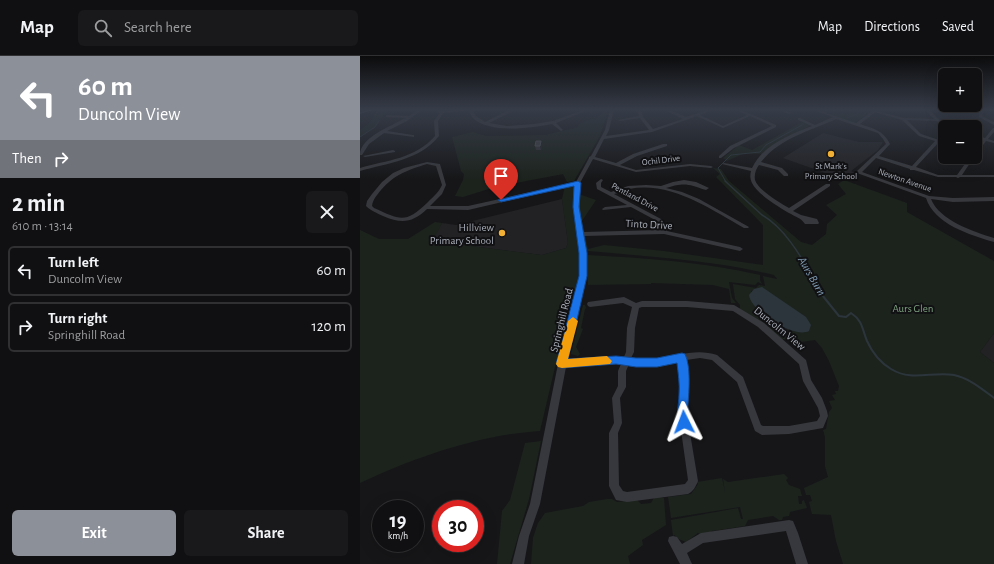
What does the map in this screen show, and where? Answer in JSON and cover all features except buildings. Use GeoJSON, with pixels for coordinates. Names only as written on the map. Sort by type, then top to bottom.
{"type":"FeatureCollection","features":[{"type":"Feature","properties":{"kind":"street"},"geometry":{"type":"LineString","coordinates":[[361,156],[366,143],[382,133]]}},
{"type":"Feature","properties":{"kind":"street"},"geometry":{"type":"LineString","coordinates":[[387,133],[413,136]]}},
{"type":"Feature","properties":{"kind":"street"},"geometry":{"type":"LineString","coordinates":[[360,170],[406,156],[426,148],[434,140],[438,133]]}},
{"type":"Feature","properties":{"kind":"street","name":"Springhill Road"},"geometry":{"type":"LineString","coordinates":[[518,564],[535,504],[562,364],[582,284],[583,257],[576,201],[578,183],[604,133]]}},
{"type":"Feature","properties":{"kind":"street"},"geometry":{"type":"LineString","coordinates":[[603,138],[640,133]]}},
{"type":"Feature","properties":{"kind":"street"},"geometry":{"type":"LineString","coordinates":[[719,152],[723,156],[734,146],[761,133]]}},
{"type":"Feature","properties":{"kind":"street"},"geometry":{"type":"LineString","coordinates":[[797,133],[764,154],[753,170],[752,178],[757,187],[803,218]]}},
{"type":"Feature","properties":{"kind":"street"},"geometry":{"type":"LineString","coordinates":[[880,133],[888,141],[888,144],[875,156],[938,176],[994,176]]}},
{"type":"Feature","properties":{"kind":"street"},"geometry":{"type":"LineString","coordinates":[[912,168],[938,141],[920,135],[918,133]]}},
{"type":"Feature","properties":{"kind":"street"},"geometry":{"type":"LineString","coordinates":[[982,144],[991,133]]}},
{"type":"Feature","properties":{"kind":"street"},"geometry":{"type":"LineString","coordinates":[[402,139],[407,136]]}},
{"type":"Feature","properties":{"kind":"street"},"geometry":{"type":"LineString","coordinates":[[982,138],[994,142]]}},
{"type":"Feature","properties":{"kind":"street"},"geometry":{"type":"LineString","coordinates":[[616,165],[635,155],[663,147]]}},
{"type":"Feature","properties":{"kind":"street"},"geometry":{"type":"LineString","coordinates":[[361,156],[393,151]]}},
{"type":"Feature","properties":{"kind":"street","name":"Newton Avenue"},"geometry":{"type":"LineString","coordinates":[[875,156],[859,172],[928,197],[953,200],[994,199]]}},
{"type":"Feature","properties":{"kind":"street","name":"Ochil Drive"},"geometry":{"type":"LineString","coordinates":[[591,157],[636,171],[690,165],[711,167]]}},
{"type":"Feature","properties":{"kind":"street"},"geometry":{"type":"LineString","coordinates":[[426,207],[441,192],[444,184],[438,164],[435,163],[428,163],[396,172],[370,200],[369,204],[372,209],[402,221],[415,218],[426,207],[468,208],[578,183]]}},
{"type":"Feature","properties":{"kind":"street"},"geometry":{"type":"LineString","coordinates":[[758,163],[784,173],[790,170]]}},
{"type":"Feature","properties":{"kind":"street"},"geometry":{"type":"LineString","coordinates":[[724,164],[734,168],[753,170]]}},
{"type":"Feature","properties":{"kind":"street"},"geometry":{"type":"LineString","coordinates":[[958,177],[967,164]]}},
{"type":"Feature","properties":{"kind":"street"},"geometry":{"type":"LineString","coordinates":[[636,171],[640,185]]}},
{"type":"Feature","properties":{"kind":"street","name":"Pentland Drive"},"geometry":{"type":"LineString","coordinates":[[601,180],[598,185],[610,194],[659,220],[664,226],[664,232]]}},
{"type":"Feature","properties":{"kind":"street"},"geometry":{"type":"LineString","coordinates":[[662,187],[685,181],[706,188]]}},
{"type":"Feature","properties":{"kind":"street"},"geometry":{"type":"LineString","coordinates":[[610,194],[618,190],[640,185],[662,187],[677,191],[746,228]]}},
{"type":"Feature","properties":{"kind":"street"},"geometry":{"type":"LineString","coordinates":[[790,210],[826,187],[817,185]]}},
{"type":"Feature","properties":{"kind":"street"},"geometry":{"type":"LineString","coordinates":[[928,197],[931,208],[940,215],[977,234],[993,240]]}},
{"type":"Feature","properties":{"kind":"street"},"geometry":{"type":"LineString","coordinates":[[605,209],[631,206]]}},
{"type":"Feature","properties":{"kind":"street","name":"Tinto Drive"},"geometry":{"type":"LineString","coordinates":[[580,234],[664,232],[740,249]]}},
{"type":"Feature","properties":{"kind":"street","name":"Duncolm View"},"geometry":{"type":"LineString","coordinates":[[562,364],[627,360],[636,363],[657,362],[709,356],[740,380],[758,428],[762,431],[808,428],[820,425],[824,416],[819,399],[804,372],[802,362],[781,342],[743,313],[734,308],[687,304],[648,304],[636,306],[624,300],[590,304]]}},
{"type":"Feature","properties":{"kind":"street"},"geometry":{"type":"LineString","coordinates":[[636,306],[631,328],[630,352],[622,371],[622,387],[616,398],[618,423],[613,433],[614,486],[620,496],[627,497],[688,489],[694,481],[682,409],[685,396],[682,358]]}},
{"type":"Feature","properties":{"kind":"street"},"geometry":{"type":"LineString","coordinates":[[680,551],[701,538],[789,525],[794,533],[802,564]]}},
{"type":"Feature","properties":{"kind":"street"},"geometry":{"type":"LineString","coordinates":[[674,541],[686,564]]}},
{"type":"Feature","properties":{"kind":"shaded area","name":"St Mark's Primary School"},"geometry":{"type":"Polygon","coordinates":[[[823,133],[859,142],[883,142],[878,150],[851,171],[855,173],[845,180],[783,158],[823,133]]]}},
{"type":"Feature","properties":{"kind":"shaded area","name":"Hillview Primary School"},"geometry":{"type":"Polygon","coordinates":[[[562,199],[568,243],[566,248],[542,255],[432,241],[442,223],[456,225],[562,199]]]}},
{"type":"Feature","properties":{"kind":"shaded area"},"geometry":{"type":"Polygon","coordinates":[[[762,287],[806,317],[811,325],[809,331],[793,331],[765,316],[751,301],[749,295],[754,289],[762,287]]]}},
{"type":"Feature","properties":{"kind":"shaded area"},"geometry":{"type":"Polygon","coordinates":[[[994,333],[994,363],[980,352],[994,333]]]}},
{"type":"Feature","properties":{"kind":"green space"},"geometry":{"type":"Polygon","coordinates":[[[360,133],[366,133],[360,137],[360,133]]]}},
{"type":"Feature","properties":{"kind":"green space"},"geometry":{"type":"Polygon","coordinates":[[[470,133],[486,136],[545,135],[554,133],[601,133],[574,181],[567,182],[563,174],[495,187],[463,197],[455,196],[463,180],[464,174],[461,171],[452,137],[470,133]]]}},
{"type":"Feature","properties":{"kind":"green space"},"geometry":{"type":"Polygon","coordinates":[[[783,133],[797,133],[772,146],[762,154],[745,153],[727,161],[723,158],[739,145],[752,150],[783,133]]]}},
{"type":"Feature","properties":{"kind":"green space","name":"Aurs Glen"},"geometry":{"type":"Polygon","coordinates":[[[713,168],[721,169],[729,181],[801,242],[812,245],[826,234],[827,224],[837,215],[826,205],[846,194],[838,184],[844,180],[907,203],[907,212],[994,261],[994,333],[980,352],[994,363],[994,564],[843,564],[836,541],[831,515],[812,514],[809,502],[812,501],[810,495],[806,495],[804,488],[828,477],[825,466],[825,437],[823,430],[826,429],[829,412],[832,408],[829,401],[835,400],[832,395],[836,394],[835,391],[838,391],[839,386],[829,361],[822,348],[815,340],[798,341],[793,344],[784,339],[782,340],[740,309],[740,305],[735,299],[733,284],[756,288],[759,285],[765,286],[763,276],[777,279],[774,275],[705,262],[589,251],[579,253],[578,280],[540,431],[517,433],[471,442],[403,464],[360,483],[360,230],[379,239],[408,239],[435,222],[442,223],[433,241],[542,255],[566,248],[568,243],[562,199],[565,186],[580,185],[579,194],[596,200],[582,221],[588,249],[604,245],[664,251],[763,265],[763,225],[716,177],[720,174],[713,168]],[[760,288],[751,291],[756,308],[787,329],[806,332],[760,288]]]}},
{"type":"Feature","properties":{"kind":"green space"},"geometry":{"type":"Polygon","coordinates":[[[587,255],[652,259],[717,267],[760,275],[762,284],[758,282],[755,285],[729,282],[732,298],[736,303],[731,303],[729,289],[713,285],[651,283],[588,285],[587,255]]]}},
{"type":"Feature","properties":{"kind":"green space"},"geometry":{"type":"Polygon","coordinates":[[[583,305],[585,305],[586,308],[581,328],[583,329],[576,347],[580,354],[578,356],[571,354],[583,305]]]}},
{"type":"Feature","properties":{"kind":"green space"},"geometry":{"type":"Polygon","coordinates":[[[541,441],[529,499],[510,564],[497,564],[502,511],[510,500],[525,443],[541,441]]]}},
{"type":"Feature","properties":{"kind":"green space"},"geometry":{"type":"Polygon","coordinates":[[[784,474],[788,478],[786,480],[789,485],[800,489],[802,496],[798,496],[799,504],[802,504],[802,501],[804,500],[807,508],[790,512],[789,516],[783,517],[782,520],[779,520],[773,516],[748,520],[745,526],[712,531],[708,535],[703,536],[698,533],[686,542],[676,538],[675,535],[673,536],[671,520],[738,508],[741,519],[743,519],[740,507],[671,518],[668,497],[691,494],[698,484],[697,482],[722,478],[725,492],[723,479],[728,482],[784,474]]]}},
{"type":"Feature","properties":{"kind":"green space"},"geometry":{"type":"Polygon","coordinates":[[[655,496],[664,498],[666,525],[642,540],[643,545],[628,556],[630,564],[531,564],[533,538],[538,523],[545,513],[583,506],[589,502],[607,499],[612,499],[617,502],[637,500],[641,504],[651,503],[655,496]]]}},
{"type":"Feature","properties":{"kind":"waterway"},"geometry":{"type":"LineString","coordinates":[[360,137],[366,133]]}},
{"type":"Feature","properties":{"kind":"waterway","name":"Aurs Burn"},"geometry":{"type":"LineString","coordinates":[[726,182],[718,168],[731,155],[760,152],[766,145],[788,133]]}},
{"type":"Feature","properties":{"kind":"waterway","name":"Aurs Burn"},"geometry":{"type":"LineString","coordinates":[[726,182],[784,234],[797,251],[811,276]]}},
{"type":"Feature","properties":{"kind":"waterway","name":"Aurs Burn"},"geometry":{"type":"LineString","coordinates":[[811,275],[818,290],[839,316],[846,317],[851,313],[858,319],[871,349],[887,367],[899,373],[914,376],[946,374],[960,376],[975,384],[994,398]]}},
{"type":"Feature","properties":{"kind":"slow traffic"},"geometry":{"type":"LineString","coordinates":[[573,321],[562,364],[607,361]]}},
{"type":"Feature","properties":{"kind":"place","name":"St Mark's Primary School"},"geometry":{"type":"Point","coordinates":[831,154]}},
{"type":"Feature","properties":{"kind":"place","name":"Hillview Primary School"},"geometry":{"type":"Point","coordinates":[502,233]}},
{"type":"Feature","properties":{"kind":"route"},"geometry":{"type":"LineString","coordinates":[[501,200],[578,183],[576,207],[583,253],[583,276],[562,364],[616,360],[644,363],[682,358],[685,396],[682,405],[684,422]]}}]}
